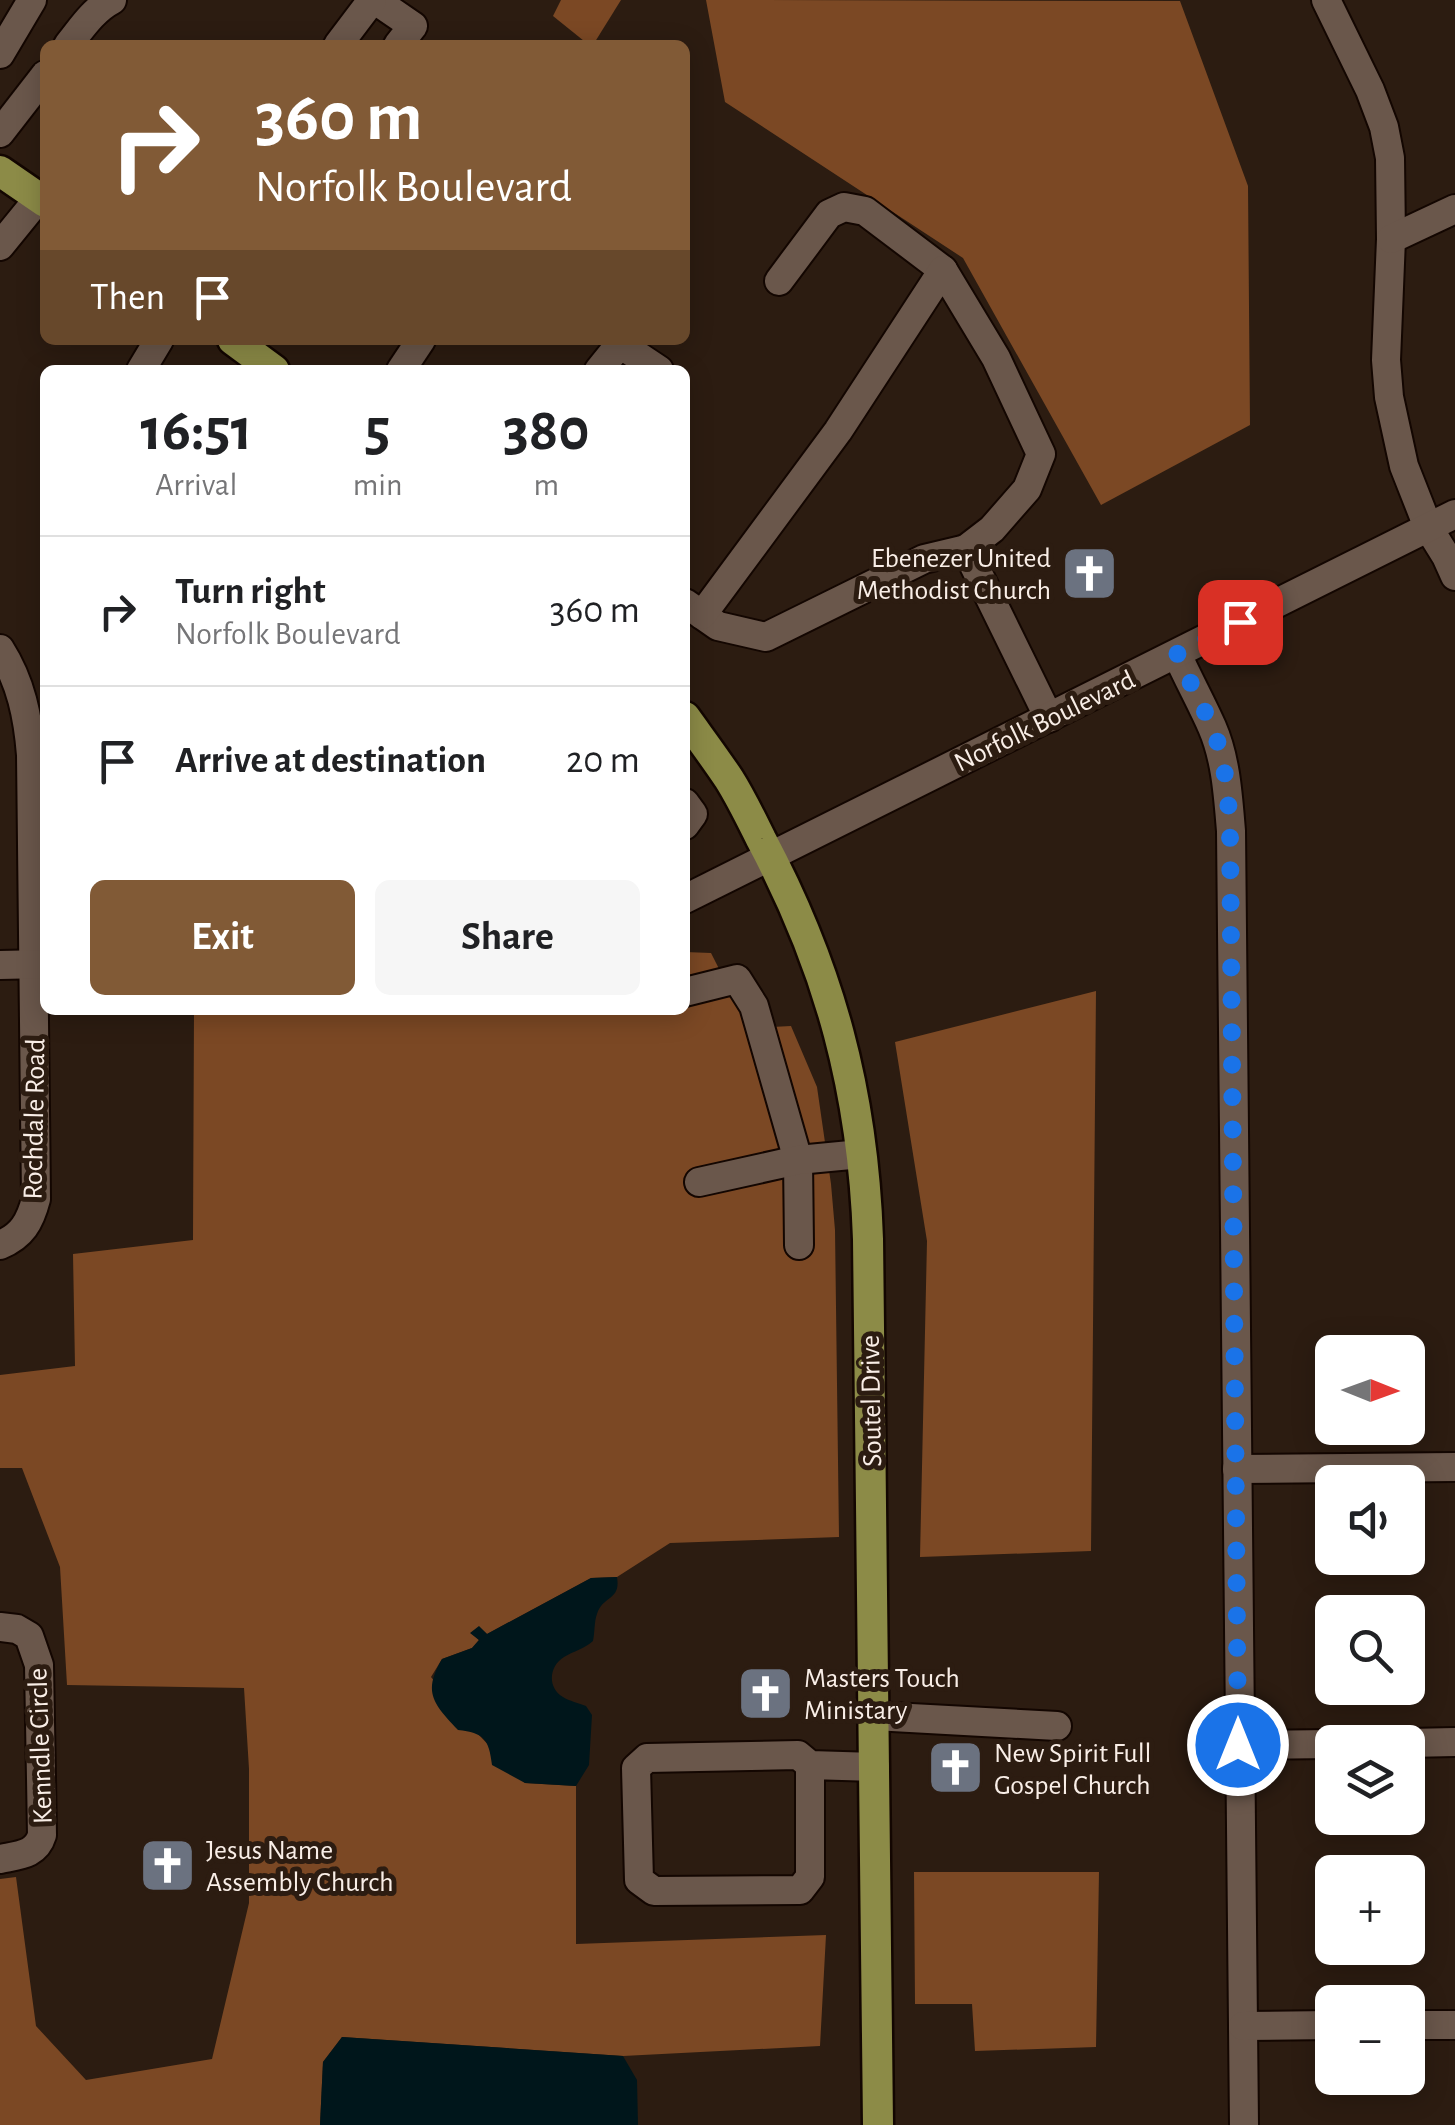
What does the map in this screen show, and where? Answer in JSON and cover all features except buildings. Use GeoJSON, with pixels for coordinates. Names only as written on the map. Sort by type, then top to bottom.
{"type":"FeatureCollection","features":[{"type":"Feature","properties":{"kind":"main road"},"geometry":{"type":"LineString","coordinates":[[0,171],[40,199]]}},
{"type":"Feature","properties":{"kind":"main road"},"geometry":{"type":"LineString","coordinates":[[239,345],[267,365]]}},
{"type":"Feature","properties":{"kind":"main road","name":"Soutel Drive"},"geometry":{"type":"LineString","coordinates":[[690,724],[731,781],[806,931],[835,1014],[857,1108],[868,1240],[878,2125]]}},
{"type":"Feature","properties":{"kind":"street"},"geometry":{"type":"LineString","coordinates":[[0,54],[32,0]]}},
{"type":"Feature","properties":{"kind":"street"},"geometry":{"type":"LineString","coordinates":[[72,40],[89,18],[112,0]]}},
{"type":"Feature","properties":{"kind":"street"},"geometry":{"type":"LineString","coordinates":[[342,40],[373,0],[412,26],[402,40]]}},
{"type":"Feature","properties":{"kind":"street"},"geometry":{"type":"LineString","coordinates":[[1326,0],[1384,127],[1390,158],[1386,360],[1389,397],[1404,466],[1428,527],[1455,576]]}},
{"type":"Feature","properties":{"kind":"street"},"geometry":{"type":"LineString","coordinates":[[0,133],[40,81]]}},
{"type":"Feature","properties":{"kind":"street"},"geometry":{"type":"LineString","coordinates":[[0,246],[40,202]]}},
{"type":"Feature","properties":{"kind":"street"},"geometry":{"type":"LineString","coordinates":[[780,281],[829,214],[844,207],[865,210],[943,270],[996,358],[1041,454],[1026,489],[992,529],[966,549],[924,559],[766,637],[718,626],[693,609],[838,431],[943,270]]}},
{"type":"Feature","properties":{"kind":"street"},"geometry":{"type":"LineString","coordinates":[[1391,238],[1455,209]]}},
{"type":"Feature","properties":{"kind":"street"},"geometry":{"type":"LineString","coordinates":[[604,365],[619,345]]}},
{"type":"Feature","properties":{"kind":"street"},"geometry":{"type":"LineString","coordinates":[[622,345],[652,365]]}},
{"type":"Feature","properties":{"kind":"street","name":"Norfolk Boulevard"},"geometry":{"type":"LineString","coordinates":[[690,897],[1455,514]]}},
{"type":"Feature","properties":{"kind":"street"},"geometry":{"type":"LineString","coordinates":[[966,549],[1048,718]]}},
{"type":"Feature","properties":{"kind":"street","name":"Rochdale Road"},"geometry":{"type":"LineString","coordinates":[[0,649],[20,688],[28,719],[39,964],[36,1199],[31,1218],[11,1239]]}},
{"type":"Feature","properties":{"kind":"street"},"geometry":{"type":"LineString","coordinates":[[1177,654],[1222,758],[1230,831],[1244,2125]]}},
{"type":"Feature","properties":{"kind":"street"},"geometry":{"type":"LineString","coordinates":[[0,965],[39,964]]}},
{"type":"Feature","properties":{"kind":"street"},"geometry":{"type":"LineString","coordinates":[[690,991],[737,979],[754,1006],[798,1160],[799,1245]]}},
{"type":"Feature","properties":{"kind":"street"},"geometry":{"type":"LineString","coordinates":[[699,1182],[798,1160],[861,1154]]}},
{"type":"Feature","properties":{"kind":"street"},"geometry":{"type":"LineString","coordinates":[[1237,1469],[1455,1467]]}},
{"type":"Feature","properties":{"kind":"street","name":"Kenndle Circle"},"geometry":{"type":"LineString","coordinates":[[0,1627],[17,1629],[29,1636],[40,1665],[42,1835],[39,1846],[31,1852],[0,1858]]}},
{"type":"Feature","properties":{"kind":"street"},"geometry":{"type":"LineString","coordinates":[[874,1716],[1057,1726]]}},
{"type":"Feature","properties":{"kind":"street"},"geometry":{"type":"LineString","coordinates":[[1425,1743],[1455,1742]]}},
{"type":"Feature","properties":{"kind":"street"},"geometry":{"type":"LineString","coordinates":[[1238,1745],[1315,1744]]}},
{"type":"Feature","properties":{"kind":"street"},"geometry":{"type":"LineString","coordinates":[[810,1765],[810,1877],[800,1890],[654,1891],[639,1880],[636,1768],[648,1758],[798,1755],[810,1765],[875,1766]]}},
{"type":"Feature","properties":{"kind":"street"},"geometry":{"type":"LineString","coordinates":[[1243,2026],[1315,2025]]}},
{"type":"Feature","properties":{"kind":"street"},"geometry":{"type":"LineString","coordinates":[[1425,2025],[1455,2025]]}},
{"type":"Feature","properties":{"kind":"shaded area"},"geometry":{"type":"Polygon","coordinates":[[[561,0],[621,0],[596,40],[583,40],[553,16],[561,0]]]}},
{"type":"Feature","properties":{"kind":"shaded area"},"geometry":{"type":"Polygon","coordinates":[[[706,0],[1180,1],[1248,186],[1250,425],[1101,505],[963,258],[725,102],[706,0]]]}},
{"type":"Feature","properties":{"kind":"shaded area"},"geometry":{"type":"Polygon","coordinates":[[[690,952],[711,953],[749,1028],[791,1026],[817,1087],[831,1184],[839,1537],[670,1543],[617,1577],[591,1578],[487,1634],[479,1627],[471,1633],[479,1640],[472,1648],[442,1659],[431,1677],[525,1783],[576,1786],[576,1944],[826,1935],[820,2046],[623,2056],[342,2037],[323,2062],[320,2125],[0,2125],[0,1879],[16,1877],[36,2026],[86,2080],[212,2059],[249,1903],[249,1769],[244,1688],[67,1685],[60,1567],[22,1468],[0,1468],[0,1375],[75,1366],[73,1254],[193,1240],[194,1015],[690,1015],[690,952]]]}},
{"type":"Feature","properties":{"kind":"shaded area"},"geometry":{"type":"Polygon","coordinates":[[[1096,991],[1091,1551],[920,1557],[927,1241],[895,1042],[1096,991]]]}},
{"type":"Feature","properties":{"kind":"shaded area"},"geometry":{"type":"Polygon","coordinates":[[[914,1872],[1099,1872],[1096,2047],[975,2051],[972,2004],[915,2004],[914,1872]]]}},
{"type":"Feature","properties":{"kind":"water"},"geometry":{"type":"Polygon","coordinates":[[[617,1577],[614,1594],[597,1614],[593,1641],[564,1657],[553,1671],[552,1683],[558,1693],[586,1706],[592,1715],[589,1765],[576,1786],[525,1783],[492,1765],[484,1739],[458,1730],[437,1705],[432,1690],[442,1659],[472,1648],[479,1640],[470,1633],[479,1626],[487,1634],[591,1578],[617,1577]]]}},
{"type":"Feature","properties":{"kind":"water"},"geometry":{"type":"Polygon","coordinates":[[[342,2037],[623,2056],[637,2080],[638,2125],[320,2125],[323,2062],[342,2037]]]}},
{"type":"Feature","properties":{"kind":"place","name":"Ebenezer United Methodist Church"},"geometry":{"type":"Point","coordinates":[1090,573]}},
{"type":"Feature","properties":{"kind":"place","name":"Masters Touch Ministary"},"geometry":{"type":"Point","coordinates":[765,1693]}},
{"type":"Feature","properties":{"kind":"place","name":"New Spirit Full Gospel Church"},"geometry":{"type":"Point","coordinates":[955,1768]}},
{"type":"Feature","properties":{"kind":"place","name":"Jesus Name Assembly Church"},"geometry":{"type":"Point","coordinates":[167,1865]}},
{"type":"Feature","properties":{"kind":"route"},"geometry":{"type":"LineString","coordinates":[[1238,1745],[1230,831],[1222,758],[1177,654],[1240,622]]}}]}
